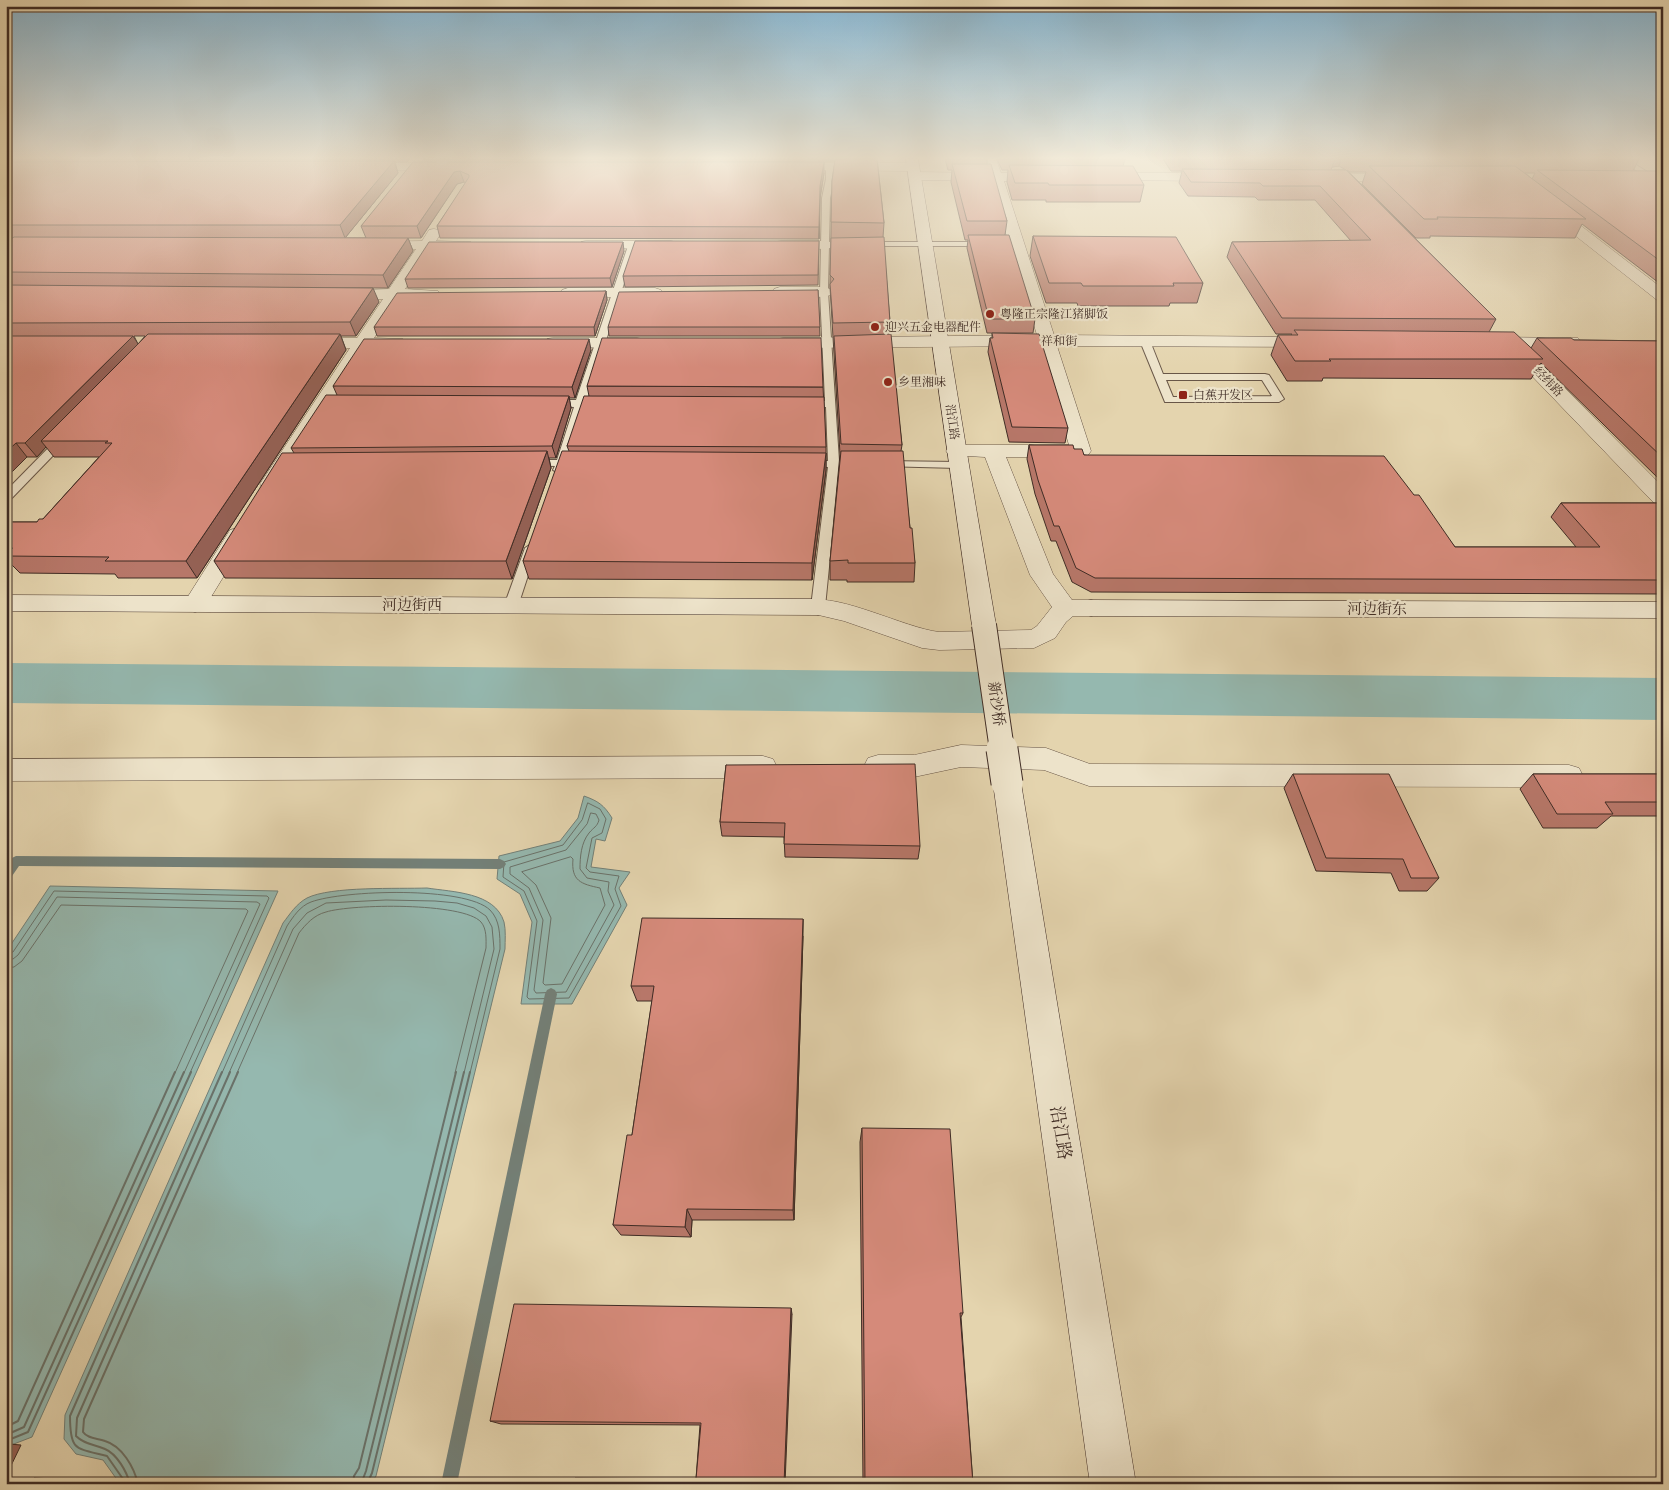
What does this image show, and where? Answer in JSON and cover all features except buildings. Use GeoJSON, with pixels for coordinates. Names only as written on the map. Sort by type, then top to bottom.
{"type":"FeatureCollection","features":[{"type":"Feature","properties":{"kind":"street"},"geometry":{"type":"LineString","coordinates":[[262,498],[287,465],[328,402],[362,343],[437,229]]}},
{"type":"Feature","properties":{"kind":"street","name":"沿江路"},"geometry":{"type":"LineString","coordinates":[[923,229],[984,625]]}},
{"type":"Feature","properties":{"kind":"street"},"geometry":{"type":"LineString","coordinates":[[957,458],[994,451],[1081,451],[1008,229]]}},
{"type":"Feature","properties":{"kind":"street"},"geometry":{"type":"LineString","coordinates":[[1574,229],[1663,297]]}},
{"type":"Feature","properties":{"kind":"street"},"geometry":{"type":"LineString","coordinates":[[360,245],[484,246]]}},
{"type":"Feature","properties":{"kind":"street"},"geometry":{"type":"LineString","coordinates":[[572,246],[690,245]]}},
{"type":"Feature","properties":{"kind":"street"},"geometry":{"type":"LineString","coordinates":[[767,245],[830,245]]}},
{"type":"Feature","properties":{"kind":"street"},"geometry":{"type":"LineString","coordinates":[[765,292],[824,292]]}},
{"type":"Feature","properties":{"kind":"street"},"geometry":{"type":"LineString","coordinates":[[550,294],[667,293]]}},
{"type":"Feature","properties":{"kind":"street"},"geometry":{"type":"LineString","coordinates":[[326,294],[452,294]]}},
{"type":"Feature","properties":{"kind":"street","name":"经纬路"},"geometry":{"type":"LineString","coordinates":[[1496,328],[1663,499]]}},
{"type":"Feature","properties":{"kind":"street","name":"祥和街"},"geometry":{"type":"LineString","coordinates":[[768,343],[941,340],[1332,342]]}},
{"type":"Feature","properties":{"kind":"street"},"geometry":{"type":"LineString","coordinates":[[1470,342],[1586,342]]}},
{"type":"Feature","properties":{"kind":"street"},"geometry":{"type":"LineString","coordinates":[[286,343],[412,343]]}},
{"type":"Feature","properties":{"kind":"street"},"geometry":{"type":"LineString","coordinates":[[540,343],[649,343]]}},
{"type":"Feature","properties":{"kind":"street"},"geometry":{"type":"LineString","coordinates":[[994,451],[1042,576],[1066,610]]}},
{"type":"Feature","properties":{"kind":"street"},"geometry":{"type":"LineString","coordinates":[[195,604],[246,522]]}},
{"type":"Feature","properties":{"kind":"street","name":"河边街西"},"geometry":{"type":"LineString","coordinates":[[6,603],[818,607],[849,614],[907,635],[939,641],[1034,640],[1044,636],[1058,615],[1066,610]]}},
{"type":"Feature","properties":{"kind":"street","name":"河边街东"},"geometry":{"type":"LineString","coordinates":[[1066,610],[1091,608],[1663,610]]}},
{"type":"Feature","properties":{"kind":"street","name":"新沙桥"},"geometry":{"type":"LineString","coordinates":[[984,625],[1007,783]]}},
{"type":"Feature","properties":{"kind":"street"},"geometry":{"type":"LineString","coordinates":[[854,766],[914,766],[961,756],[1046,759],[1089,775],[1594,776]]}},
{"type":"Feature","properties":{"kind":"street"},"geometry":{"type":"LineString","coordinates":[[6,770],[785,767]]}},
{"type":"Feature","properties":{"kind":"street","name":"沿江路"},"geometry":{"type":"LineString","coordinates":[[1007,783],[1113,1484]]}},
{"type":"Feature","properties":{"kind":"lane"},"geometry":{"type":"LineString","coordinates":[[818,607],[834,464],[824,292],[830,245],[829,229]]}},
{"type":"Feature","properties":{"kind":"lane"},"geometry":{"type":"LineString","coordinates":[[855,244],[998,244]]}},
{"type":"Feature","properties":{"kind":"lane"},"geometry":{"type":"LineString","coordinates":[[555,481],[599,343],[618,293],[632,245]]}},
{"type":"Feature","properties":{"kind":"lane"},"geometry":{"type":"LineString","coordinates":[[1145,341],[1159,377],[1169,400],[1278,399],[1265,377],[1159,377]]}},
{"type":"Feature","properties":{"kind":"lane"},"geometry":{"type":"LineString","coordinates":[[541,403],[609,404]]}},
{"type":"Feature","properties":{"kind":"lane"},"geometry":{"type":"LineString","coordinates":[[792,404],[831,404]]}},
{"type":"Feature","properties":{"kind":"lane"},"geometry":{"type":"LineString","coordinates":[[6,498],[74,428]]}},
{"type":"Feature","properties":{"kind":"lane"},"geometry":{"type":"LineString","coordinates":[[795,464],[957,458]]}},
{"type":"Feature","properties":{"kind":"lane"},"geometry":{"type":"LineString","coordinates":[[522,464],[590,463]]}},
{"type":"Feature","properties":{"kind":"lane"},"geometry":{"type":"LineString","coordinates":[[510,606],[536,534]]}},
{"type":"Feature","properties":{"kind":"water"},"geometry":{"type":"Polygon","coordinates":[[[584,796],[600,804],[612,818],[605,841],[596,839],[591,867],[630,872],[619,888],[627,905],[572,1004],[521,1004],[532,922],[520,894],[497,879],[499,856],[560,841],[578,818],[584,796]]]}},
{"type":"Feature","properties":{"kind":"water"},"geometry":{"type":"Polygon","coordinates":[[[50,886],[278,891],[32,1437],[6,1447],[6,952],[50,886]]]}},
{"type":"Feature","properties":{"kind":"water"},"geometry":{"type":"Polygon","coordinates":[[[383,888],[427,888],[472,895],[492,905],[499,912],[504,922],[505,949],[376,1476],[371,1484],[122,1484],[103,1460],[76,1454],[64,1439],[65,1415],[283,923],[300,903],[318,894],[383,888]]]}},
{"type":"Feature","properties":{"kind":"waterway"},"geometry":{"type":"LineString","coordinates":[[6,683],[1663,699]]}},
{"type":"Feature","properties":{"kind":"waterway"},"geometry":{"type":"LineString","coordinates":[[6,876],[16,861],[500,864]]}},
{"type":"Feature","properties":{"kind":"waterway"},"geometry":{"type":"LineString","coordinates":[[449,1484],[551,994]]}},
{"type":"Feature","properties":{"kind":"place","name":"粤隆正宗隆江猪脚饭"},"geometry":{"type":"Point","coordinates":[990,314]}},
{"type":"Feature","properties":{"kind":"place","name":"迎兴五金电器配件"},"geometry":{"type":"Point","coordinates":[875,327]}},
{"type":"Feature","properties":{"kind":"place","name":"乡里湘味"},"geometry":{"type":"Point","coordinates":[888,382]}},
{"type":"Feature","properties":{"kind":"place","name":"白蕉开发区"},"geometry":{"type":"Point","coordinates":[1183,395]}}]}
